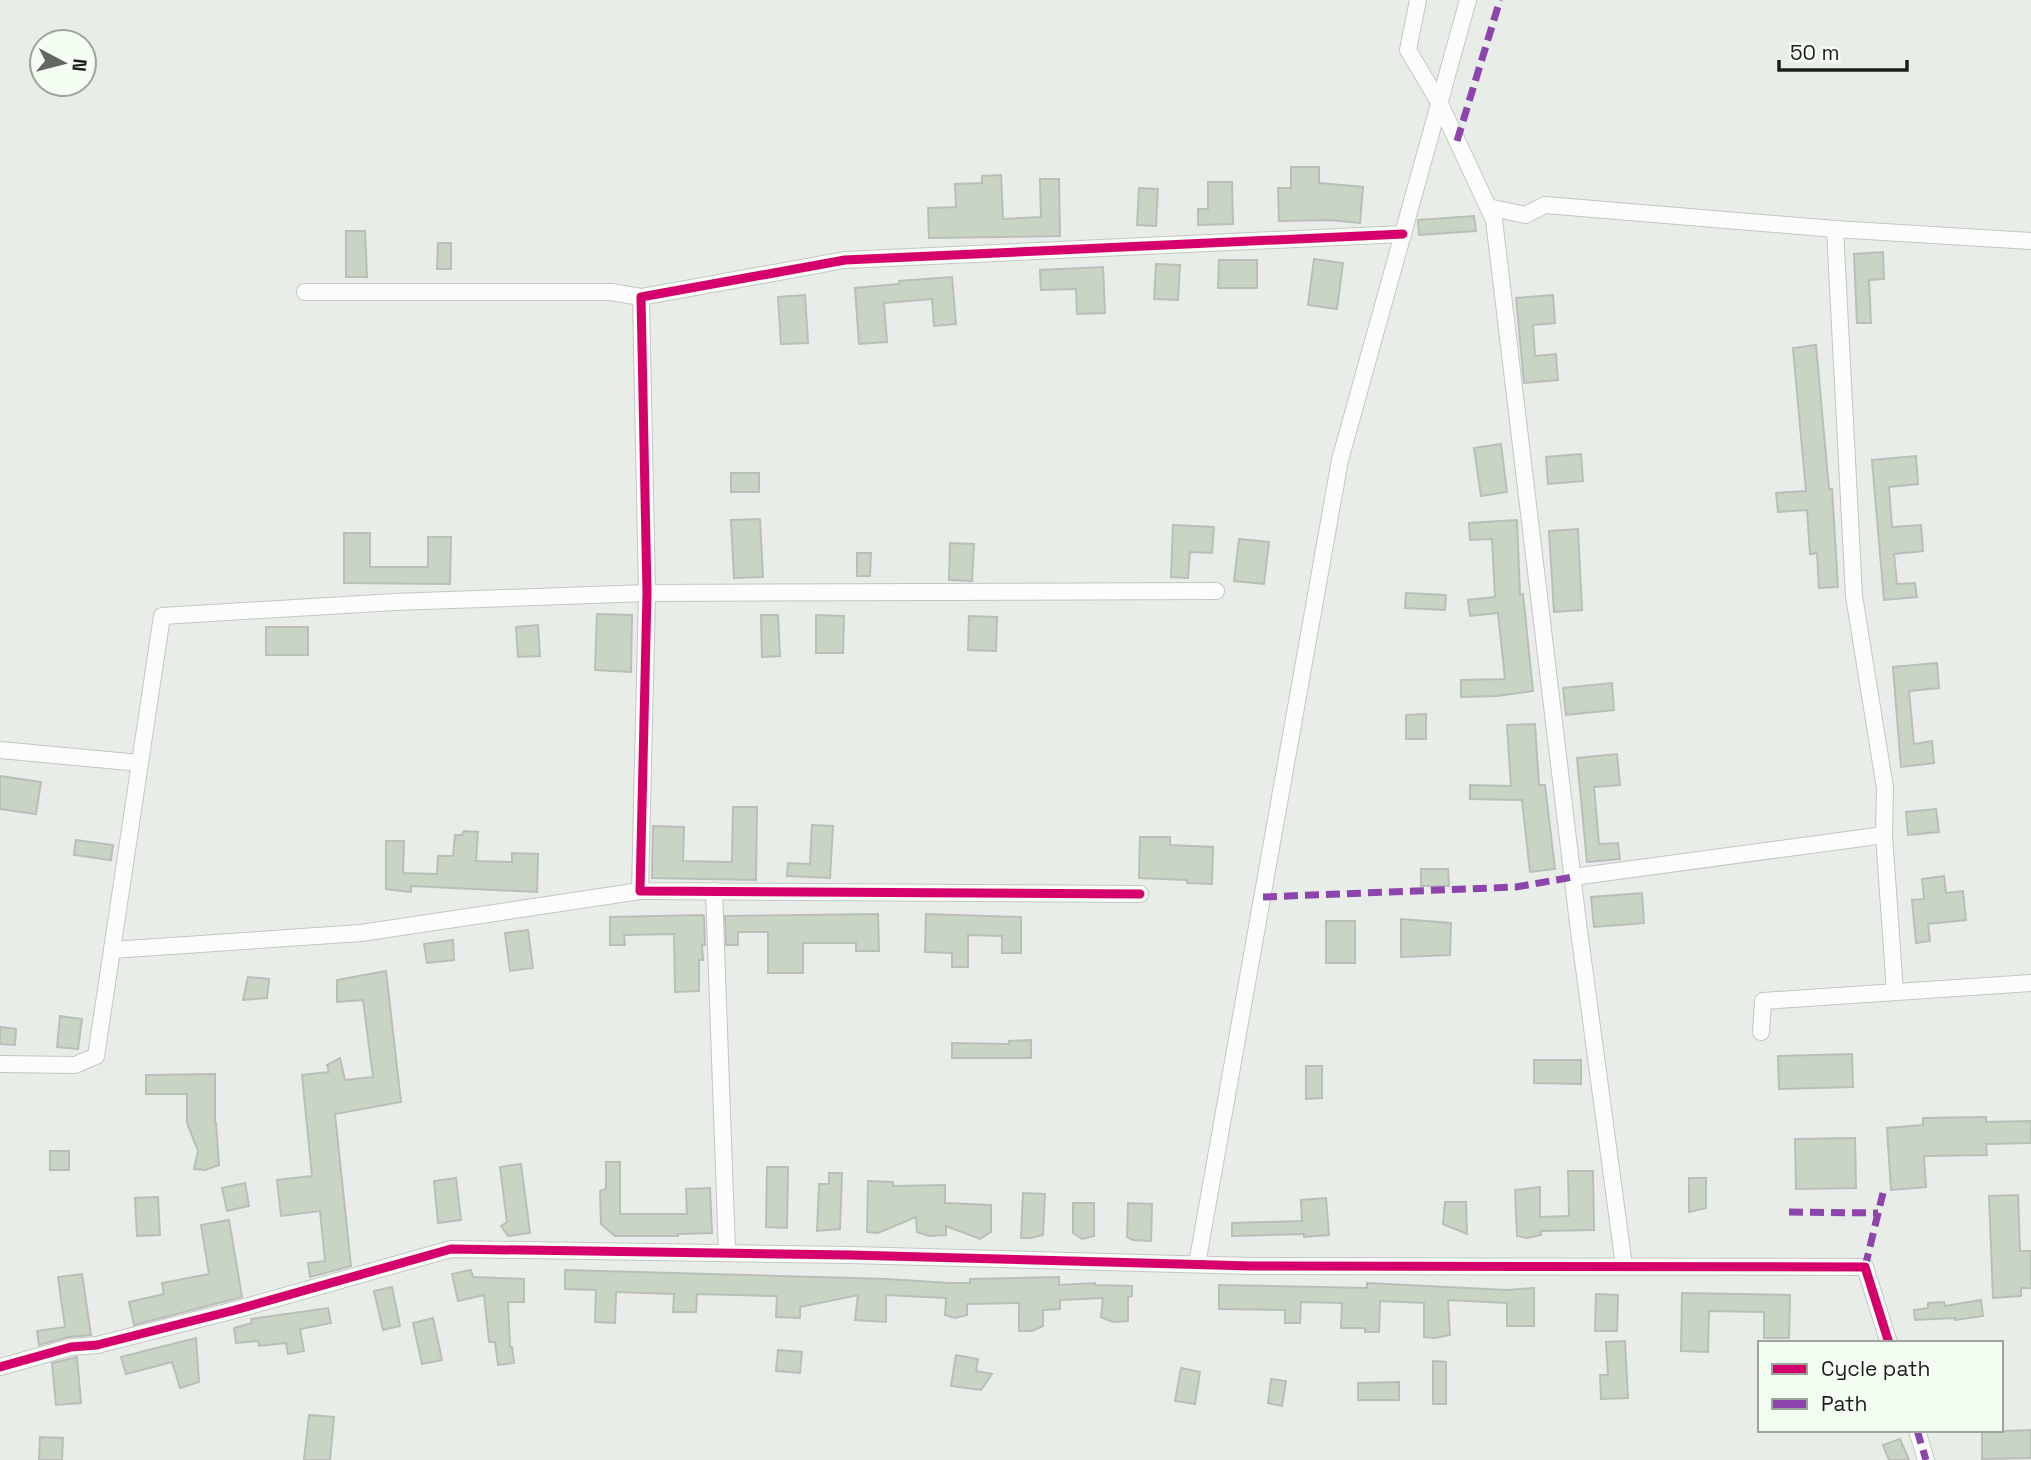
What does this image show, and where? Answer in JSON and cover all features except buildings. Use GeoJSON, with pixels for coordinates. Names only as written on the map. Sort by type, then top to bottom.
{"type":"FeatureCollection","features":[{"type":"Feature","properties":{"kind":"street"},"geometry":{"type":"LineString","coordinates":[[1418,0],[1408,50],[1440,104],[1494,220],[1573,877],[1624,1266]]}},
{"type":"Feature","properties":{"kind":"street"},"geometry":{"type":"LineString","coordinates":[[1197,1264],[1340,460],[1468,0]]}},
{"type":"Feature","properties":{"kind":"street"},"geometry":{"type":"LineString","coordinates":[[1488,207],[1525,215],[1545,205],[1835,229],[2031,241]]}},
{"type":"Feature","properties":{"kind":"street"},"geometry":{"type":"LineString","coordinates":[[1835,229],[1854,596],[1885,788],[1884,835],[1895,992]]}},
{"type":"Feature","properties":{"kind":"street"},"geometry":{"type":"LineString","coordinates":[[305,292],[611,292],[642,298],[845,260],[1404,234]]}},
{"type":"Feature","properties":{"kind":"street"},"geometry":{"type":"LineString","coordinates":[[640,891],[647,593],[642,298]]}},
{"type":"Feature","properties":{"kind":"street"},"geometry":{"type":"LineString","coordinates":[[0,1064],[75,1065],[96,1056],[162,617],[394,602],[647,593],[1216,591]]}},
{"type":"Feature","properties":{"kind":"street"},"geometry":{"type":"LineString","coordinates":[[0,750],[140,763]]}},
{"type":"Feature","properties":{"kind":"street"},"geometry":{"type":"LineString","coordinates":[[1573,877],[1884,835]]}},
{"type":"Feature","properties":{"kind":"street"},"geometry":{"type":"LineString","coordinates":[[113,950],[361,933],[640,891],[1140,894]]}},
{"type":"Feature","properties":{"kind":"street"},"geometry":{"type":"LineString","coordinates":[[714,891],[727,1253]]}},
{"type":"Feature","properties":{"kind":"street"},"geometry":{"type":"LineString","coordinates":[[1761,1032],[1763,1001],[2031,984]]}},
{"type":"Feature","properties":{"kind":"street"},"geometry":{"type":"LineString","coordinates":[[0,1367],[71,1347],[97,1345],[235,1310],[451,1250],[727,1253],[1251,1266],[1865,1267],[1888,1341]]}},
{"type":"Feature","properties":{"kind":"street"},"geometry":{"type":"LineString","coordinates":[[1918,1432],[1926,1460]]}},
{"type":"Feature","properties":{"kind":"marked path"},"geometry":{"type":"LineString","coordinates":[[1457,141],[1500,0]]}},
{"type":"Feature","properties":{"kind":"marked path"},"geometry":{"type":"LineString","coordinates":[[1263,897],[1516,887],[1573,877]]}},
{"type":"Feature","properties":{"kind":"marked path"},"geometry":{"type":"LineString","coordinates":[[1865,1267],[1883,1193]]}},
{"type":"Feature","properties":{"kind":"marked path"},"geometry":{"type":"LineString","coordinates":[[1789,1212],[1878,1213]]}},
{"type":"Feature","properties":{"kind":"marked path"},"geometry":{"type":"LineString","coordinates":[[1918,1432],[1926,1460]]}},
{"type":"Feature","properties":{"kind":"cycle path"},"geometry":{"type":"LineString","coordinates":[[1140,894],[640,891],[647,593],[641,297],[845,260],[1403,234]]}},
{"type":"Feature","properties":{"kind":"cycle path"},"geometry":{"type":"LineString","coordinates":[[0,1367],[71,1347],[97,1345],[235,1310],[451,1249],[850,1255],[1251,1266],[1865,1267],[1888,1341]]}}]}
